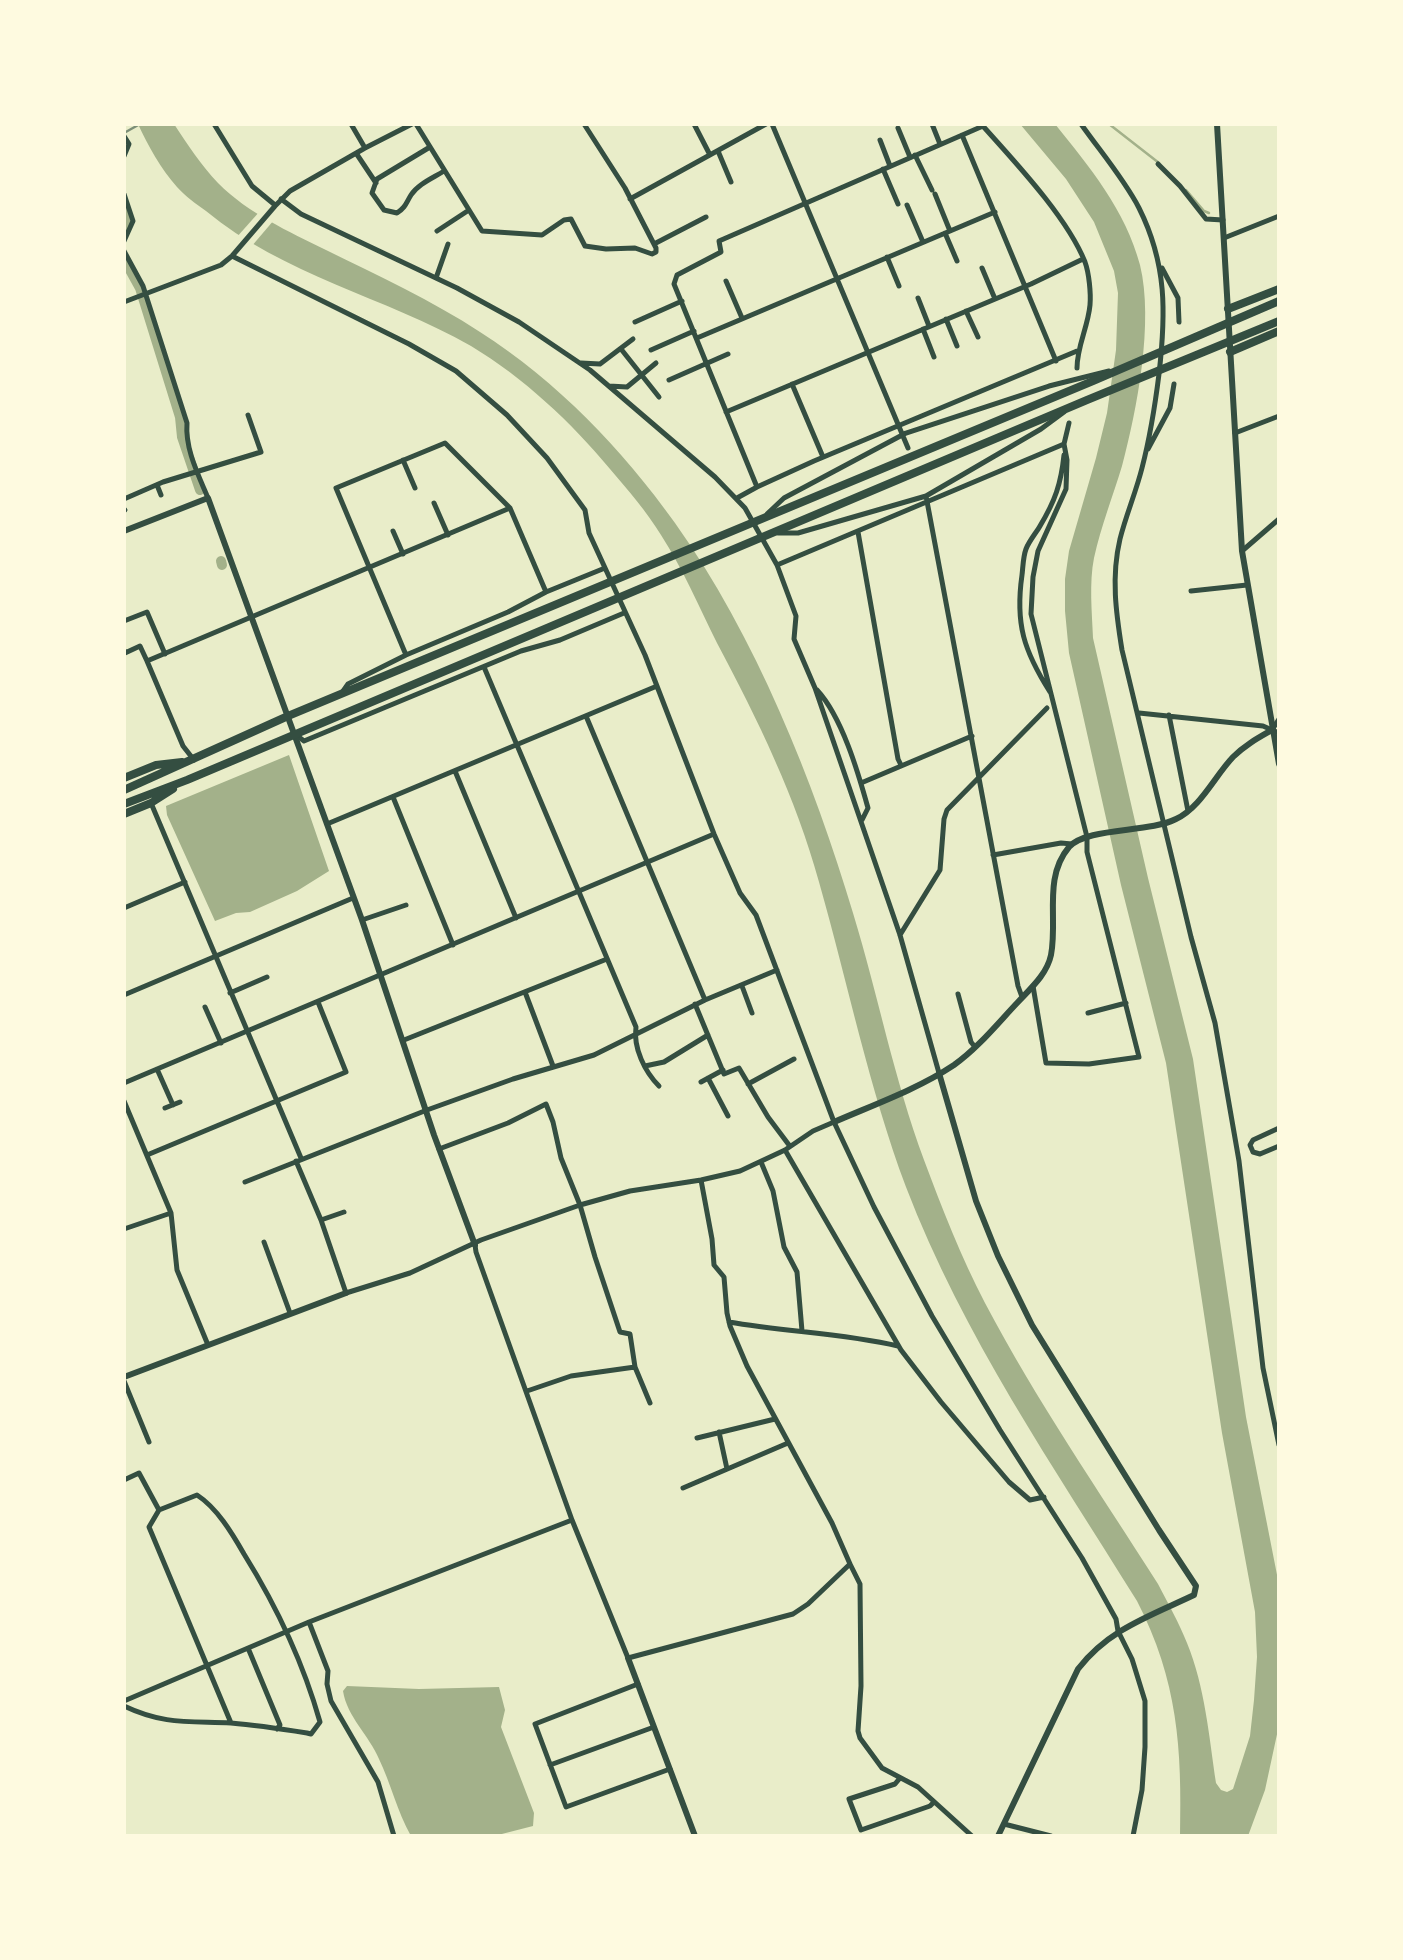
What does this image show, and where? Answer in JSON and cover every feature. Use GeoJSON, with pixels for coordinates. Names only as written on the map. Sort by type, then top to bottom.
{"type":"FeatureCollection","features":[{"type":"Feature","properties":{"kind":"highway"},"geometry":{"type":"LineString","coordinates":[[1228,309],[1279,289]]}},
{"type":"Feature","properties":{"kind":"highway"},"geometry":{"type":"LineString","coordinates":[[124,790],[288,716],[1279,301]]}},
{"type":"Feature","properties":{"kind":"highway"},"geometry":{"type":"LineString","coordinates":[[124,804],[187,780],[1279,321]]}},
{"type":"Feature","properties":{"kind":"highway"},"geometry":{"type":"LineString","coordinates":[[1230,352],[1279,331]]}},
{"type":"Feature","properties":{"kind":"highway"},"geometry":{"type":"LineString","coordinates":[[124,778],[156,765],[192,761]]}},
{"type":"Feature","properties":{"kind":"highway"},"geometry":{"type":"LineString","coordinates":[[124,814],[150,803],[187,780]]}},
{"type":"Feature","properties":{"kind":"street"},"geometry":{"type":"LineString","coordinates":[[214,124],[252,186],[275,205]]}},
{"type":"Feature","properties":{"kind":"street"},"geometry":{"type":"LineString","coordinates":[[351,124],[365,148]]}},
{"type":"Feature","properties":{"kind":"street"},"geometry":{"type":"LineString","coordinates":[[124,302],[213,270],[234,254],[290,191],[365,148],[414,124],[482,231],[542,235],[564,220],[571,219],[585,246],[606,249],[635,248],[652,254],[656,251],[654,244],[584,124]]}},
{"type":"Feature","properties":{"kind":"street"},"geometry":{"type":"LineString","coordinates":[[694,124],[710,155]]}},
{"type":"Feature","properties":{"kind":"street"},"geometry":{"type":"LineString","coordinates":[[630,199],[766,124]]}},
{"type":"Feature","properties":{"kind":"street"},"geometry":{"type":"LineString","coordinates":[[772,124],[908,448]]}},
{"type":"Feature","properties":{"kind":"street"},"geometry":{"type":"LineString","coordinates":[[932,124],[940,144]]}},
{"type":"Feature","properties":{"kind":"street"},"geometry":{"type":"LineString","coordinates":[[1082,124],[1138,206],[1158,262],[1164,297],[1164,332],[1156,402],[1146,451],[1120,541],[1114,581],[1122,650],[1139,713],[1161,825],[1215,1023],[1239,1161],[1263,1368],[1278,1442]]}},
{"type":"Feature","properties":{"kind":"street"},"geometry":{"type":"LineString","coordinates":[[1217,124],[1242,551],[1276,732],[1279,764]]}},
{"type":"Feature","properties":{"kind":"street"},"geometry":{"type":"LineString","coordinates":[[757,487],[674,284],[677,275],[721,252],[719,240],[982,125],[1022,170],[1069,231],[1086,265],[1090,304],[1077,351],[1077,368]]}},
{"type":"Feature","properties":{"kind":"street"},"geometry":{"type":"LineString","coordinates":[[898,128],[933,192],[957,261]]}},
{"type":"Feature","properties":{"kind":"street"},"geometry":{"type":"LineString","coordinates":[[962,135],[1056,361]]}},
{"type":"Feature","properties":{"kind":"street"},"geometry":{"type":"LineString","coordinates":[[124,136],[129,144],[124,156]]}},
{"type":"Feature","properties":{"kind":"street"},"geometry":{"type":"LineString","coordinates":[[880,140],[890,166]]}},
{"type":"Feature","properties":{"kind":"street"},"geometry":{"type":"LineString","coordinates":[[430,147],[377,179],[372,193],[384,210],[397,212],[407,205],[412,194],[422,184],[444,171]]}},
{"type":"Feature","properties":{"kind":"street"},"geometry":{"type":"LineString","coordinates":[[718,151],[731,182]]}},
{"type":"Feature","properties":{"kind":"street"},"geometry":{"type":"LineString","coordinates":[[356,153],[376,183]]}},
{"type":"Feature","properties":{"kind":"street"},"geometry":{"type":"LineString","coordinates":[[1158,164],[1180,186],[1206,219],[1223,220]]}},
{"type":"Feature","properties":{"kind":"street"},"geometry":{"type":"LineString","coordinates":[[883,169],[898,204]]}},
{"type":"Feature","properties":{"kind":"street"},"geometry":{"type":"LineString","coordinates":[[124,194],[133,222],[124,241]]}},
{"type":"Feature","properties":{"kind":"street"},"geometry":{"type":"LineString","coordinates":[[281,199],[300,214],[436,278],[519,322],[581,363],[737,498],[777,565],[796,616],[794,639],[815,688],[862,820],[900,935],[976,1201],[998,1256],[1038,1335],[1195,1583],[1194,1595],[1121,1629],[1089,1655],[1078,1669],[998,1836]]}},
{"type":"Feature","properties":{"kind":"street"},"geometry":{"type":"LineString","coordinates":[[907,205],[923,242]]}},
{"type":"Feature","properties":{"kind":"street"},"geometry":{"type":"LineString","coordinates":[[437,231],[469,211]]}},
{"type":"Feature","properties":{"kind":"street"},"geometry":{"type":"LineString","coordinates":[[651,350],[742,318],[996,212]]}},
{"type":"Feature","properties":{"kind":"street"},"geometry":{"type":"LineString","coordinates":[[1224,238],[1279,216]]}},
{"type":"Feature","properties":{"kind":"street"},"geometry":{"type":"LineString","coordinates":[[654,244],[706,217]]}},
{"type":"Feature","properties":{"kind":"street"},"geometry":{"type":"LineString","coordinates":[[439,218],[444,226]]}},
{"type":"Feature","properties":{"kind":"street"},"geometry":{"type":"LineString","coordinates":[[436,278],[448,244]]}},
{"type":"Feature","properties":{"kind":"street"},"geometry":{"type":"LineString","coordinates":[[124,251],[145,295],[187,423],[186,434],[195,474],[208,498],[295,734],[404,1040],[439,1149],[572,1520],[628,1658],[695,1836]]}},
{"type":"Feature","properties":{"kind":"street"},"geometry":{"type":"LineString","coordinates":[[234,254],[456,371],[507,415],[547,458],[585,510],[589,533],[645,655],[714,834],[740,893],[757,915],[834,1122],[874,1207],[932,1316],[1000,1430],[1044,1497],[1121,1629],[1144,1701],[1146,1747],[1142,1790],[1133,1836]]}},
{"type":"Feature","properties":{"kind":"street"},"geometry":{"type":"LineString","coordinates":[[887,257],[899,286]]}},
{"type":"Feature","properties":{"kind":"street"},"geometry":{"type":"LineString","coordinates":[[726,412],[995,299],[1083,259]]}},
{"type":"Feature","properties":{"kind":"street"},"geometry":{"type":"LineString","coordinates":[[1158,262],[1178,298],[1180,322]]}},
{"type":"Feature","properties":{"kind":"street"},"geometry":{"type":"LineString","coordinates":[[982,268],[995,299]]}},
{"type":"Feature","properties":{"kind":"street"},"geometry":{"type":"LineString","coordinates":[[726,281],[742,318]]}},
{"type":"Feature","properties":{"kind":"street"},"geometry":{"type":"LineString","coordinates":[[918,298],[934,357]]}},
{"type":"Feature","properties":{"kind":"street"},"geometry":{"type":"LineString","coordinates":[[635,322],[682,301]]}},
{"type":"Feature","properties":{"kind":"street"},"geometry":{"type":"LineString","coordinates":[[966,311],[978,337]]}},
{"type":"Feature","properties":{"kind":"street"},"geometry":{"type":"LineString","coordinates":[[946,319],[957,346]]}},
{"type":"Feature","properties":{"kind":"street"},"geometry":{"type":"LineString","coordinates":[[581,363],[600,364],[633,339]]}},
{"type":"Feature","properties":{"kind":"street"},"geometry":{"type":"LineString","coordinates":[[621,349],[659,397]]}},
{"type":"Feature","properties":{"kind":"street"},"geometry":{"type":"LineString","coordinates":[[737,498],[823,457],[1077,351]]}},
{"type":"Feature","properties":{"kind":"street"},"geometry":{"type":"LineString","coordinates":[[669,380],[728,354]]}},
{"type":"Feature","properties":{"kind":"street"},"geometry":{"type":"LineString","coordinates":[[609,386],[627,387],[656,363]]}},
{"type":"Feature","properties":{"kind":"street"},"geometry":{"type":"LineString","coordinates":[[763,517],[784,498],[902,434],[1049,386],[1094,377]]}},
{"type":"Feature","properties":{"kind":"street"},"geometry":{"type":"LineString","coordinates":[[792,384],[823,457]]}},
{"type":"Feature","properties":{"kind":"street"},"geometry":{"type":"LineString","coordinates":[[1146,451],[1170,408],[1174,384]]}},
{"type":"Feature","properties":{"kind":"street"},"geometry":{"type":"LineString","coordinates":[[771,534],[798,533],[927,499],[1059,418],[1069,407]]}},
{"type":"Feature","properties":{"kind":"street"},"geometry":{"type":"LineString","coordinates":[[124,499],[158,485],[261,452],[248,415]]}},
{"type":"Feature","properties":{"kind":"street"},"geometry":{"type":"LineString","coordinates":[[1235,433],[1279,416]]}},
{"type":"Feature","properties":{"kind":"street"},"geometry":{"type":"LineString","coordinates":[[1052,694],[1024,641],[1018,602],[1026,549],[1042,523],[1061,482],[1069,423]]}},
{"type":"Feature","properties":{"kind":"street"},"geometry":{"type":"LineString","coordinates":[[252,427],[261,425]]}},
{"type":"Feature","properties":{"kind":"street"},"geometry":{"type":"LineString","coordinates":[[406,655],[336,488],[445,443],[510,508],[546,592]]}},
{"type":"Feature","properties":{"kind":"street"},"geometry":{"type":"LineString","coordinates":[[777,565],[858,532],[927,499],[1064,447]]}},
{"type":"Feature","properties":{"kind":"street"},"geometry":{"type":"LineString","coordinates":[[1033,986],[1046,1063],[1089,1064],[1139,1057],[1087,852],[1087,837],[1046,669],[1035,635],[1031,598],[1038,551],[1066,489],[1067,460],[1064,447]]}},
{"type":"Feature","properties":{"kind":"street"},"geometry":{"type":"LineString","coordinates":[[239,450],[242,458]]}},
{"type":"Feature","properties":{"kind":"street"},"geometry":{"type":"LineString","coordinates":[[404,460],[415,488]]}},
{"type":"Feature","properties":{"kind":"street"},"geometry":{"type":"LineString","coordinates":[[158,485],[162,495]]}},
{"type":"Feature","properties":{"kind":"street"},"geometry":{"type":"LineString","coordinates":[[124,531],[208,498]]}},
{"type":"Feature","properties":{"kind":"street"},"geometry":{"type":"LineString","coordinates":[[927,499],[1022,997]]}},
{"type":"Feature","properties":{"kind":"street"},"geometry":{"type":"LineString","coordinates":[[434,503],[448,535]]}},
{"type":"Feature","properties":{"kind":"street"},"geometry":{"type":"LineString","coordinates":[[147,662],[510,508]]}},
{"type":"Feature","properties":{"kind":"street"},"geometry":{"type":"LineString","coordinates":[[1242,551],[1279,519]]}},
{"type":"Feature","properties":{"kind":"street"},"geometry":{"type":"LineString","coordinates":[[393,531],[403,554]]}},
{"type":"Feature","properties":{"kind":"street"},"geometry":{"type":"LineString","coordinates":[[858,532],[901,765]]}},
{"type":"Feature","properties":{"kind":"street"},"geometry":{"type":"LineString","coordinates":[[339,696],[348,684],[406,655],[605,568]]}},
{"type":"Feature","properties":{"kind":"street"},"geometry":{"type":"LineString","coordinates":[[1191,591],[1247,585]]}},
{"type":"Feature","properties":{"kind":"street"},"geometry":{"type":"LineString","coordinates":[[124,621],[147,612],[165,654]]}},
{"type":"Feature","properties":{"kind":"street"},"geometry":{"type":"LineString","coordinates":[[295,734],[304,741],[521,651],[560,640],[624,613]]}},
{"type":"Feature","properties":{"kind":"street"},"geometry":{"type":"LineString","coordinates":[[124,650],[125,653],[140,646],[192,761]]}},
{"type":"Feature","properties":{"kind":"street"},"geometry":{"type":"LineString","coordinates":[[484,667],[636,1027],[634,1038],[645,1066],[650,1077],[659,1086]]}},
{"type":"Feature","properties":{"kind":"street"},"geometry":{"type":"LineString","coordinates":[[327,824],[657,686]]}},
{"type":"Feature","properties":{"kind":"street"},"geometry":{"type":"LineString","coordinates":[[815,688],[830,705],[861,783],[868,808],[862,820]]}},
{"type":"Feature","properties":{"kind":"street"},"geometry":{"type":"LineString","coordinates":[[900,935],[940,870],[947,810],[1047,708]]}},
{"type":"Feature","properties":{"kind":"street"},"geometry":{"type":"LineString","coordinates":[[1139,713],[1263,726],[1276,732]]}},
{"type":"Feature","properties":{"kind":"street"},"geometry":{"type":"LineString","coordinates":[[1169,715],[1188,811]]}},
{"type":"Feature","properties":{"kind":"street"},"geometry":{"type":"LineString","coordinates":[[586,716],[705,999]]}},
{"type":"Feature","properties":{"kind":"street"},"geometry":{"type":"LineString","coordinates":[[1276,732],[1279,719]]}},
{"type":"Feature","properties":{"kind":"street"},"geometry":{"type":"LineString","coordinates":[[149,1442],[124,1379],[346,1293],[410,1273],[481,1240],[580,1205],[630,1191],[701,1181],[740,1171],[787,1148],[813,1131],[954,1065],[975,1047],[1041,977],[1050,960],[1054,939],[1052,892],[1056,871],[1060,859],[1072,844],[1087,837],[1161,825],[1188,811],[1240,750],[1276,732]]}},
{"type":"Feature","properties":{"kind":"street"},"geometry":{"type":"LineString","coordinates":[[861,783],[972,736]]}},
{"type":"Feature","properties":{"kind":"street"},"geometry":{"type":"LineString","coordinates":[[455,771],[516,918]]}},
{"type":"Feature","properties":{"kind":"street"},"geometry":{"type":"LineString","coordinates":[[393,797],[453,945]]}},
{"type":"Feature","properties":{"kind":"street"},"geometry":{"type":"LineString","coordinates":[[150,803],[276,1101],[346,1293]]}},
{"type":"Feature","properties":{"kind":"street"},"geometry":{"type":"LineString","coordinates":[[124,1083],[714,834]]}},
{"type":"Feature","properties":{"kind":"street"},"geometry":{"type":"LineString","coordinates":[[993,855],[1061,843],[1072,844]]}},
{"type":"Feature","properties":{"kind":"street"},"geometry":{"type":"LineString","coordinates":[[124,908],[185,882]]}},
{"type":"Feature","properties":{"kind":"street"},"geometry":{"type":"LineString","coordinates":[[124,995],[354,898]]}},
{"type":"Feature","properties":{"kind":"street"},"geometry":{"type":"LineString","coordinates":[[362,920],[406,905]]}},
{"type":"Feature","properties":{"kind":"street"},"geometry":{"type":"LineString","coordinates":[[404,1040],[607,959]]}},
{"type":"Feature","properties":{"kind":"street"},"geometry":{"type":"LineString","coordinates":[[244,1182],[427,1110],[553,1066],[594,1055],[705,999],[777,970]]}},
{"type":"Feature","properties":{"kind":"street"},"geometry":{"type":"LineString","coordinates":[[230,993],[267,978]]}},
{"type":"Feature","properties":{"kind":"street"},"geometry":{"type":"LineString","coordinates":[[742,986],[752,1013]]}},
{"type":"Feature","properties":{"kind":"street"},"geometry":{"type":"LineString","coordinates":[[525,992],[553,1066]]}},
{"type":"Feature","properties":{"kind":"street"},"geometry":{"type":"LineString","coordinates":[[958,994],[971,1042],[975,1047]]}},
{"type":"Feature","properties":{"kind":"street"},"geometry":{"type":"LineString","coordinates":[[960,1002],[968,1000]]}},
{"type":"Feature","properties":{"kind":"street"},"geometry":{"type":"LineString","coordinates":[[147,1155],[346,1072],[318,1002]]}},
{"type":"Feature","properties":{"kind":"street"},"geometry":{"type":"LineString","coordinates":[[1088,1013],[1126,1003]]}},
{"type":"Feature","properties":{"kind":"street"},"geometry":{"type":"LineString","coordinates":[[695,1004],[724,1074],[739,1068],[898,1346],[1009,1482],[1030,1500],[1044,1497]]}},
{"type":"Feature","properties":{"kind":"street"},"geometry":{"type":"LineString","coordinates":[[205,1007],[221,1043]]}},
{"type":"Feature","properties":{"kind":"street"},"geometry":{"type":"LineString","coordinates":[[645,1066],[664,1062],[708,1035]]}},
{"type":"Feature","properties":{"kind":"street"},"geometry":{"type":"LineString","coordinates":[[748,1084],[794,1059]]}},
{"type":"Feature","properties":{"kind":"street"},"geometry":{"type":"LineString","coordinates":[[158,1069],[173,1105]]}},
{"type":"Feature","properties":{"kind":"street"},"geometry":{"type":"LineString","coordinates":[[701,1082],[723,1070]]}},
{"type":"Feature","properties":{"kind":"street"},"geometry":{"type":"LineString","coordinates":[[708,1078],[728,1116]]}},
{"type":"Feature","properties":{"kind":"street"},"geometry":{"type":"LineString","coordinates":[[124,1101],[171,1213],[177,1270],[208,1345]]}},
{"type":"Feature","properties":{"kind":"street"},"geometry":{"type":"LineString","coordinates":[[165,1108],[180,1101]]}},
{"type":"Feature","properties":{"kind":"street"},"geometry":{"type":"LineString","coordinates":[[439,1149],[508,1123],[546,1104],[561,1158],[580,1205],[594,1257],[620,1332],[631,1334],[635,1367],[650,1403]]}},
{"type":"Feature","properties":{"kind":"street"},"geometry":{"type":"LineString","coordinates":[[1279,1128],[1250,1144],[1253,1152],[1260,1154],[1279,1146]]}},
{"type":"Feature","properties":{"kind":"street"},"geometry":{"type":"LineString","coordinates":[[761,1162],[773,1191],[784,1247],[797,1272],[802,1331]]}},
{"type":"Feature","properties":{"kind":"street"},"geometry":{"type":"LineString","coordinates":[[701,1181],[714,1265],[724,1277],[729,1322],[747,1366],[832,1523],[860,1584],[860,1738],[882,1768],[918,1787],[972,1836]]}},
{"type":"Feature","properties":{"kind":"street"},"geometry":{"type":"LineString","coordinates":[[321,1220],[344,1212]]}},
{"type":"Feature","properties":{"kind":"street"},"geometry":{"type":"LineString","coordinates":[[124,1229],[171,1213]]}},
{"type":"Feature","properties":{"kind":"street"},"geometry":{"type":"LineString","coordinates":[[264,1242],[290,1314]]}},
{"type":"Feature","properties":{"kind":"street"},"geometry":{"type":"LineString","coordinates":[[729,1322],[766,1329],[870,1339],[898,1346]]}},
{"type":"Feature","properties":{"kind":"street"},"geometry":{"type":"LineString","coordinates":[[527,1391],[570,1376],[635,1367]]}},
{"type":"Feature","properties":{"kind":"street"},"geometry":{"type":"LineString","coordinates":[[697,1438],[775,1419]]}},
{"type":"Feature","properties":{"kind":"street"},"geometry":{"type":"LineString","coordinates":[[136,1433],[144,1430]]}},
{"type":"Feature","properties":{"kind":"street"},"geometry":{"type":"LineString","coordinates":[[719,1432],[727,1469]]}},
{"type":"Feature","properties":{"kind":"street"},"geometry":{"type":"LineString","coordinates":[[683,1488],[788,1443]]}},
{"type":"Feature","properties":{"kind":"street"},"geometry":{"type":"LineString","coordinates":[[124,1480],[139,1474],[159,1510]]}},
{"type":"Feature","properties":{"kind":"street"},"geometry":{"type":"LineString","coordinates":[[124,1704],[145,1716],[190,1723],[231,1723],[311,1734],[320,1722],[309,1684],[271,1596],[233,1536],[197,1495],[159,1510],[149,1527],[231,1723]]}},
{"type":"Feature","properties":{"kind":"street"},"geometry":{"type":"LineString","coordinates":[[124,1704],[286,1631],[572,1520]]}},
{"type":"Feature","properties":{"kind":"street"},"geometry":{"type":"LineString","coordinates":[[628,1658],[793,1614],[808,1604],[850,1564]]}},
{"type":"Feature","properties":{"kind":"street"},"geometry":{"type":"LineString","coordinates":[[309,1622],[328,1671],[327,1684],[331,1701],[378,1782],[394,1836]]}},
{"type":"Feature","properties":{"kind":"street"},"geometry":{"type":"LineString","coordinates":[[247,1648],[280,1725],[277,1729]]}},
{"type":"Feature","properties":{"kind":"street"},"geometry":{"type":"LineString","coordinates":[[638,1684],[535,1724],[550,1765],[566,1807],[670,1769]]}},
{"type":"Feature","properties":{"kind":"street"},"geometry":{"type":"LineString","coordinates":[[550,1765],[654,1727]]}},
{"type":"Feature","properties":{"kind":"street"},"geometry":{"type":"LineString","coordinates":[[900,1778],[895,1784],[849,1799],[861,1830],[930,1806],[934,1802]]}},
{"type":"Feature","properties":{"kind":"street"},"geometry":{"type":"LineString","coordinates":[[1004,1824],[1051,1836]]}},
{"type":"Feature","properties":{"kind":"shaded area"},"geometry":{"type":"Polygon","coordinates":[[[138,124],[174,124],[218,183],[256,213],[443,310],[480,332],[536,373],[611,443],[655,496],[704,567],[756,661],[801,762],[853,913],[913,1129],[960,1250],[985,1303],[1025,1375],[1158,1584],[1177,1621],[1198,1677],[1216,1783],[1221,1790],[1227,1792],[1233,1789],[1250,1736],[1257,1657],[1255,1612],[1222,1433],[1166,1063],[1121,885],[1069,653],[1065,611],[1065,579],[1069,551],[1107,413],[1116,350],[1118,293],[1114,271],[1094,222],[1066,179],[1020,124],[1055,124],[1105,190],[1134,245],[1144,288],[1145,313],[1142,366],[1133,419],[1092,568],[1093,638],[1193,1059],[1246,1417],[1279,1585],[1279,1725],[1265,1790],[1248,1836],[1180,1836],[1180,1773],[1175,1716],[1151,1630],[1137,1601],[1042,1450],[982,1348],[929,1242],[906,1187],[881,1112],[819,882],[799,820],[747,701],[684,575],[656,526],[579,434],[510,372],[471,346],[438,329],[301,269],[236,233],[177,187],[155,157],[138,124]]]}},
{"type":"Feature","properties":{"kind":"shaded area"},"geometry":{"type":"Polygon","coordinates":[[[289,755],[329,871],[297,891],[250,912],[236,913],[215,921],[167,815],[166,806],[289,755]]]}},
{"type":"Feature","properties":{"kind":"shaded area"},"geometry":{"type":"Polygon","coordinates":[[[347,1686],[419,1689],[499,1687],[505,1710],[501,1727],[534,1813],[533,1826],[494,1836],[411,1836],[375,1750],[345,1700],[343,1691],[347,1686]]]}},
{"type":"Feature","properties":{"kind":"pier"},"geometry":{"type":"Polygon","coordinates":[[[260,211],[274,220],[251,247],[236,238],[260,211]]]}},
{"type":"Feature","properties":{"kind":"waterway"},"geometry":{"type":"LineString","coordinates":[[1109,124],[1159,163]]}},
{"type":"Feature","properties":{"kind":"waterway"},"geometry":{"type":"LineString","coordinates":[[1186,190],[1204,211],[1209,213]]}},
{"type":"Feature","properties":{"kind":"waterway"},"geometry":{"type":"LineString","coordinates":[[124,204],[128,217],[124,227]]}},
{"type":"Feature","properties":{"kind":"waterway"},"geometry":{"type":"LineString","coordinates":[[124,259],[140,288],[180,417],[182,437],[200,490]]}},
{"type":"Feature","properties":{"kind":"waterway"},"geometry":{"type":"LineString","coordinates":[[221,561],[222,565]]}},
{"type":"Feature","properties":{"kind":"railway"},"geometry":{"type":"LineString","coordinates":[[124,133],[140,124]]}}]}
